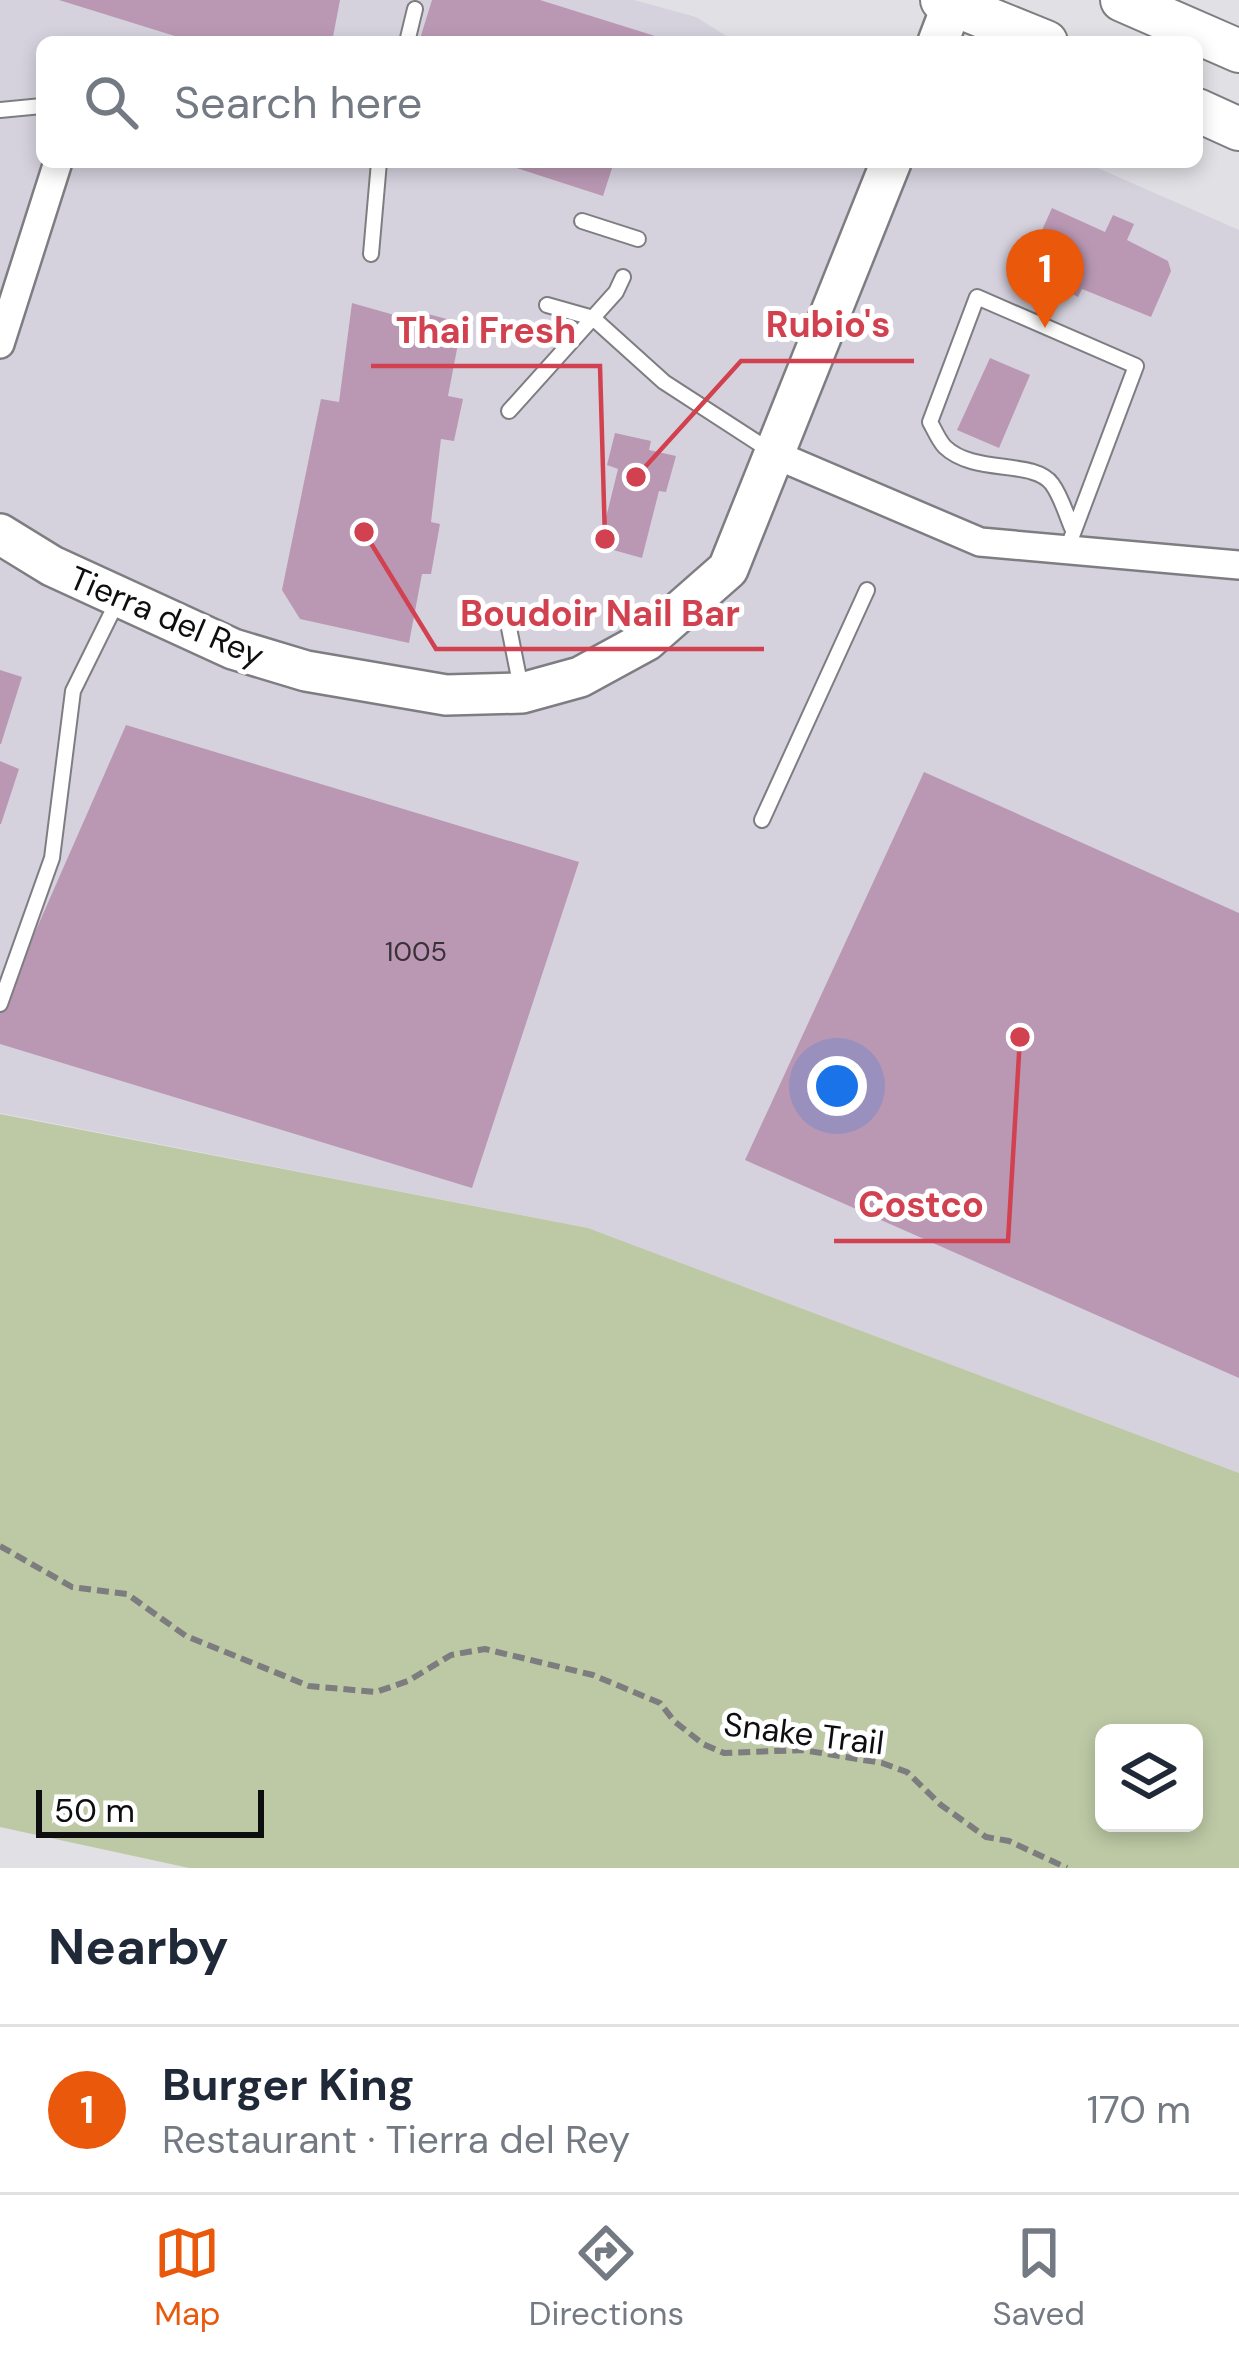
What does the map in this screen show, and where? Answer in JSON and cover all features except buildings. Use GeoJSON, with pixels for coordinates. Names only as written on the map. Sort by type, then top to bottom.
{"type":"FeatureCollection","features":[{"type":"Feature","properties":{"kind":"main road"},"geometry":{"type":"LineString","coordinates":[[1122,0],[1239,51]]}},
{"type":"Feature","properties":{"kind":"main road"},"geometry":{"type":"LineString","coordinates":[[947,11],[1027,36]]}},
{"type":"Feature","properties":{"kind":"main road"},"geometry":{"type":"LineString","coordinates":[[1203,113],[1239,129]]}},
{"type":"Feature","properties":{"kind":"street"},"geometry":{"type":"LineString","coordinates":[[0,344],[56,168]]}},
{"type":"Feature","properties":{"kind":"street","name":"Tierra del Rey"},"geometry":{"type":"LineString","coordinates":[[0,534],[52,566],[233,650],[306,671],[446,695],[522,693],[580,676],[646,640],[728,569],[889,168]]}},
{"type":"Feature","properties":{"kind":"street"},"geometry":{"type":"LineString","coordinates":[[776,455],[980,542],[1069,540],[1239,565]]}},
{"type":"Feature","properties":{"kind":"lane"},"geometry":{"type":"LineString","coordinates":[[408,36],[415,9]]}},
{"type":"Feature","properties":{"kind":"lane"},"geometry":{"type":"LineString","coordinates":[[0,110],[36,107]]}},
{"type":"Feature","properties":{"kind":"lane"},"geometry":{"type":"LineString","coordinates":[[371,254],[378,168]]}},
{"type":"Feature","properties":{"kind":"lane"},"geometry":{"type":"LineString","coordinates":[[582,221],[638,239]]}},
{"type":"Feature","properties":{"kind":"lane"},"geometry":{"type":"LineString","coordinates":[[509,411],[616,292],[622,278]]}},
{"type":"Feature","properties":{"kind":"lane"},"geometry":{"type":"LineString","coordinates":[[977,298],[1136,366],[1069,540],[1050,481],[1033,471],[988,467],[964,458],[945,447],[930,422],[977,298]]}},
{"type":"Feature","properties":{"kind":"lane"},"geometry":{"type":"LineString","coordinates":[[547,305],[593,318],[664,382],[776,455]]}},
{"type":"Feature","properties":{"kind":"lane"},"geometry":{"type":"LineString","coordinates":[[762,820],[867,590]]}},
{"type":"Feature","properties":{"kind":"lane"},"geometry":{"type":"LineString","coordinates":[[0,1004],[52,858],[73,691],[119,598]]}},
{"type":"Feature","properties":{"kind":"lane"},"geometry":{"type":"LineString","coordinates":[[506,613],[522,693]]}},
{"type":"Feature","properties":{"kind":"path","name":"Snake Trail"},"geometry":{"type":"LineString","coordinates":[[0,1546],[71,1587],[127,1594],[186,1636],[309,1686],[376,1692],[408,1681],[452,1655],[485,1649],[593,1675],[661,1702],[674,1721],[724,1753],[803,1750],[882,1763],[907,1772],[941,1805],[986,1837],[1009,1841],[1067,1868]]}},
{"type":"Feature","properties":{"kind":"shaded area"},"geometry":{"type":"Polygon","coordinates":[[[0,0],[634,0],[696,17],[726,36],[36,36],[36,168],[1098,168],[1239,230],[1239,1473],[588,1228],[0,1113],[0,0]]]}},
{"type":"Feature","properties":{"kind":"green space"},"geometry":{"type":"Polygon","coordinates":[[[0,1114],[588,1228],[1239,1473],[1239,1868],[189,1868],[0,1827],[0,1114]]]}},
{"type":"Feature","properties":{"kind":"place","name":"Burger King"},"geometry":{"type":"Point","coordinates":[1045,328]}},
{"type":"Feature","properties":{"kind":"place","name":"Rubio's"},"geometry":{"type":"Point","coordinates":[636,477]}},
{"type":"Feature","properties":{"kind":"place","name":"Boudoir Nail Bar"},"geometry":{"type":"Point","coordinates":[364,532]}},
{"type":"Feature","properties":{"kind":"place","name":"Thai Fresh"},"geometry":{"type":"Point","coordinates":[605,539]}},
{"type":"Feature","properties":{"kind":"place","name":"Costco"},"geometry":{"type":"Point","coordinates":[1020,1037]}}]}
